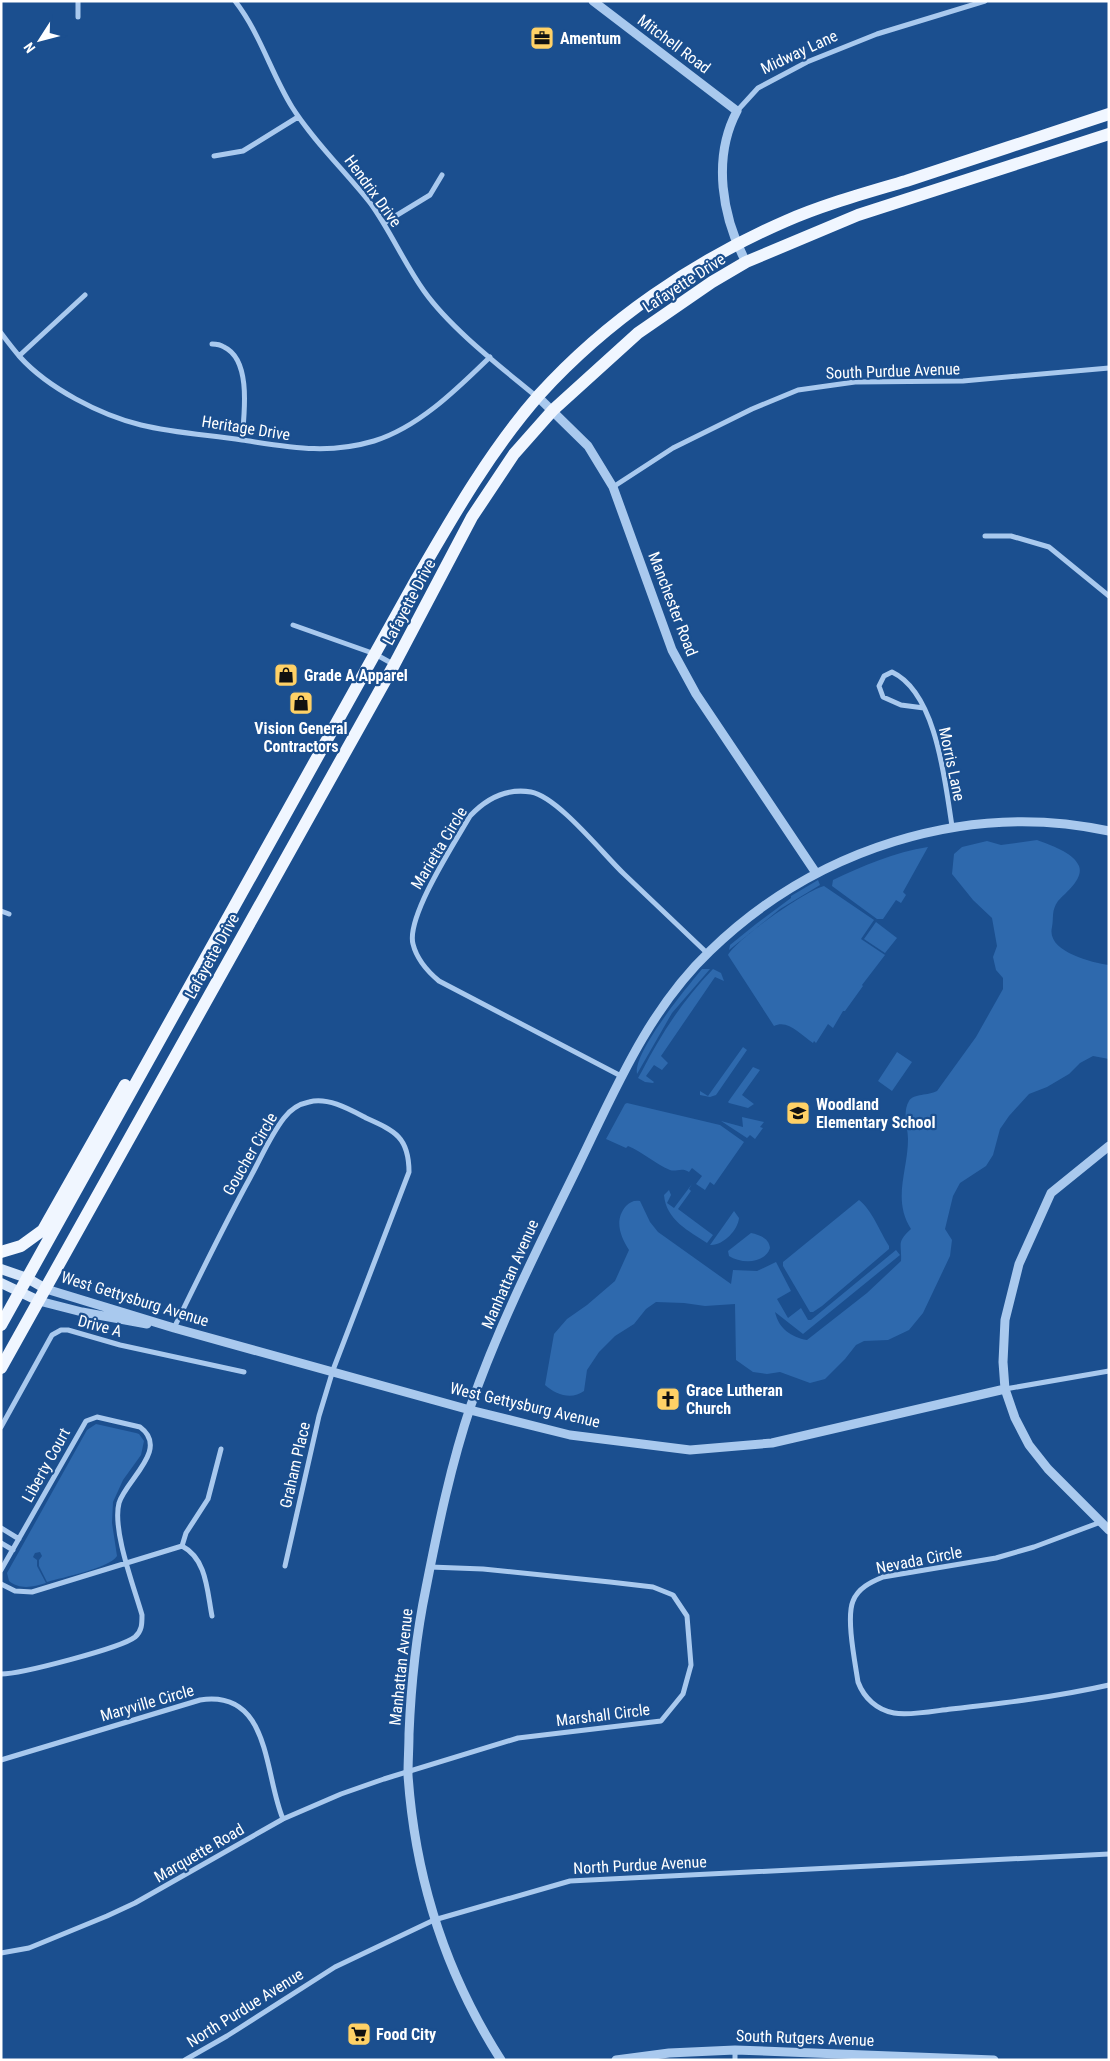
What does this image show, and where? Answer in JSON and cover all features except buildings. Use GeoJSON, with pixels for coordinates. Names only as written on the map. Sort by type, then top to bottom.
{"type":"FeatureCollection","features":[{"type":"Feature","properties":{"kind":"main road","name":"Lafayette Drive"},"geometry":{"type":"LineString","coordinates":[[1,1325],[375,654],[470,488],[538,397],[615,323],[682,276],[762,232],[818,208],[1109,114]]}},
{"type":"Feature","properties":{"kind":"main road","name":"Lafayette Drive"},"geometry":{"type":"LineString","coordinates":[[1,1368],[394,665],[472,517],[514,454],[553,410],[638,332],[712,282],[746,262],[858,215],[1109,134]]}},
{"type":"Feature","properties":{"kind":"main road"},"geometry":{"type":"LineString","coordinates":[[1,1252],[22,1246],[43,1230],[142,1056],[161,1038]]}},
{"type":"Feature","properties":{"kind":"main road"},"geometry":{"type":"LineString","coordinates":[[1,1269],[27,1278],[46,1288]]}},
{"type":"Feature","properties":{"kind":"main road"},"geometry":{"type":"LineString","coordinates":[[1,1283],[39,1301]]}},
{"type":"Feature","properties":{"kind":"street"},"geometry":{"type":"LineString","coordinates":[[78,1],[78,17]]}},
{"type":"Feature","properties":{"kind":"street","name":"Hendrix Drive"},"geometry":{"type":"LineString","coordinates":[[235,1],[248,19],[298,117],[350,177],[384,223],[425,293],[441,312],[490,357],[538,397]]}},
{"type":"Feature","properties":{"kind":"street","name":"Mitchell Road"},"geometry":{"type":"LineString","coordinates":[[593,1],[737,111]]}},
{"type":"Feature","properties":{"kind":"street","name":"Midway Lane"},"geometry":{"type":"LineString","coordinates":[[746,262],[737,245],[727,205],[722,169],[725,138],[737,111],[758,88],[807,62],[877,34],[985,1]]}},
{"type":"Feature","properties":{"kind":"street"},"geometry":{"type":"LineString","coordinates":[[214,156],[243,151],[298,117]]}},
{"type":"Feature","properties":{"kind":"street"},"geometry":{"type":"LineString","coordinates":[[384,223],[430,195],[442,175]]}},
{"type":"Feature","properties":{"kind":"street"},"geometry":{"type":"LineString","coordinates":[[19,356],[85,295]]}},
{"type":"Feature","properties":{"kind":"street","name":"Heritage Drive"},"geometry":{"type":"LineString","coordinates":[[1,332],[19,356],[35,372],[65,392],[115,417],[142,425],[291,448],[325,449],[356,445],[397,431],[429,411],[461,386],[490,357]]}},
{"type":"Feature","properties":{"kind":"street"},"geometry":{"type":"LineString","coordinates":[[212,344],[225,347],[237,360],[242,370],[245,394],[242,440]]}},
{"type":"Feature","properties":{"kind":"street","name":"South Purdue Avenue"},"geometry":{"type":"LineString","coordinates":[[613,487],[673,448],[752,409],[798,390],[856,382],[963,381],[1109,368]]}},
{"type":"Feature","properties":{"kind":"street","name":"Manchester Road"},"geometry":{"type":"LineString","coordinates":[[538,397],[588,446],[613,487],[672,650],[696,694],[816,873]]}},
{"type":"Feature","properties":{"kind":"street"},"geometry":{"type":"LineString","coordinates":[[985,536],[1011,536],[1049,547],[1109,596]]}},
{"type":"Feature","properties":{"kind":"street"},"geometry":{"type":"LineString","coordinates":[[294,625],[375,654],[394,665]]}},
{"type":"Feature","properties":{"kind":"street","name":"Morris Lane"},"geometry":{"type":"LineString","coordinates":[[924,708],[901,705],[883,697],[879,686],[884,676],[892,672],[897,675],[916,694],[930,718],[941,761],[952,826]]}},
{"type":"Feature","properties":{"kind":"street","name":"Marietta Circle"},"geometry":{"type":"LineString","coordinates":[[621,1076],[439,981],[425,968],[420,960],[412,943],[412,928],[421,903],[470,816],[480,806],[508,792],[532,792],[546,799],[559,808],[623,873],[707,953]]}},
{"type":"Feature","properties":{"kind":"street","name":"Manhattan Avenue"},"geometry":{"type":"LineString","coordinates":[[501,2060],[474,2013],[434,1920],[421,1869],[408,1772],[411,1689],[418,1628],[449,1486],[470,1410],[485,1367],[534,1254],[621,1076],[645,1033],[672,993],[707,953],[766,904],[816,873],[878,846],[952,826],[990,823],[1034,823],[1065,824],[1109,831]]}},
{"type":"Feature","properties":{"kind":"street"},"geometry":{"type":"LineString","coordinates":[[1,911],[9,914]]}},
{"type":"Feature","properties":{"kind":"street","name":"Goucher Circle"},"geometry":{"type":"LineString","coordinates":[[174,1328],[220,1232],[284,1117],[296,1107],[308,1102],[322,1100],[338,1105],[389,1128],[400,1137],[406,1148],[409,1160],[409,1172],[333,1370]]}},
{"type":"Feature","properties":{"kind":"street"},"geometry":{"type":"LineString","coordinates":[[1109,1146],[1051,1193],[1019,1264],[1005,1320],[1003,1362],[1005,1389],[1029,1445],[1048,1469],[1109,1530]]}},
{"type":"Feature","properties":{"kind":"street","name":"West Gettysburg Avenue"},"geometry":{"type":"LineString","coordinates":[[46,1288],[174,1328],[333,1370],[470,1410],[570,1435],[690,1450],[772,1443],[1005,1389]]}},
{"type":"Feature","properties":{"kind":"street"},"geometry":{"type":"LineString","coordinates":[[39,1301],[90,1314],[174,1328]]}},
{"type":"Feature","properties":{"kind":"street","name":"Drive A"},"geometry":{"type":"LineString","coordinates":[[1,1426],[52,1335],[61,1330],[68,1330],[120,1345],[244,1372]]}},
{"type":"Feature","properties":{"kind":"street","name":"Graham Place"},"geometry":{"type":"LineString","coordinates":[[285,1566],[319,1416],[333,1370]]}},
{"type":"Feature","properties":{"kind":"street"},"geometry":{"type":"LineString","coordinates":[[1005,1389],[1109,1371]]}},
{"type":"Feature","properties":{"kind":"street","name":"Liberty Court"},"geometry":{"type":"LineString","coordinates":[[1,1570],[83,1424],[92,1418],[97,1418],[140,1428],[148,1435],[151,1442],[146,1460],[122,1495],[118,1510],[120,1537],[142,1615],[141,1628],[136,1636],[129,1641],[25,1672],[1,1674]]}},
{"type":"Feature","properties":{"kind":"street"},"geometry":{"type":"LineString","coordinates":[[182,1546],[186,1534],[208,1500],[221,1449]]}},
{"type":"Feature","properties":{"kind":"street","name":"Nevada Circle"},"geometry":{"type":"LineString","coordinates":[[1101,1522],[1034,1547],[996,1558],[883,1577],[870,1582],[860,1590],[854,1600],[851,1612],[858,1682],[861,1691],[877,1706],[894,1713],[1022,1702],[1109,1685]]}},
{"type":"Feature","properties":{"kind":"street"},"geometry":{"type":"LineString","coordinates":[[1,1528],[19,1539]]}},
{"type":"Feature","properties":{"kind":"street"},"geometry":{"type":"LineString","coordinates":[[1,1543],[13,1550]]}},
{"type":"Feature","properties":{"kind":"street"},"geometry":{"type":"LineString","coordinates":[[1,1584],[15,1591],[32,1592],[182,1546]]}},
{"type":"Feature","properties":{"kind":"street"},"geometry":{"type":"LineString","coordinates":[[182,1546],[192,1553],[200,1564],[212,1616]]}},
{"type":"Feature","properties":{"kind":"street","name":"Marshall Circle"},"geometry":{"type":"LineString","coordinates":[[408,1772],[518,1738],[661,1721],[684,1694],[691,1666],[687,1616],[673,1595],[653,1587],[483,1569],[430,1567]]}},
{"type":"Feature","properties":{"kind":"street","name":"Maryville Circle"},"geometry":{"type":"LineString","coordinates":[[1,1760],[200,1700],[218,1700],[241,1708],[257,1726],[283,1819]]}},
{"type":"Feature","properties":{"kind":"street","name":"Marquette Road"},"geometry":{"type":"LineString","coordinates":[[1,1953],[29,1948],[135,1904],[283,1819],[341,1794],[408,1772]]}},
{"type":"Feature","properties":{"kind":"street","name":"North Purdue Avenue"},"geometry":{"type":"LineString","coordinates":[[185,2060],[227,2036],[335,1967],[434,1920],[570,1881],[1109,1854]]}},
{"type":"Feature","properties":{"kind":"street","name":"South Rutgers Avenue"},"geometry":{"type":"LineString","coordinates":[[616,2060],[669,2053],[994,2060]]}},
{"type":"Feature","properties":{"kind":"shaded area"},"geometry":{"type":"Polygon","coordinates":[[[1037,840],[1067,853],[1079,866],[1079,876],[1054,908],[1052,935],[1062,949],[1071,954],[1109,965],[1109,1059],[1093,1056],[1080,1063],[1069,1074],[1047,1087],[1029,1094],[1009,1116],[1000,1129],[993,1155],[986,1166],[960,1183],[953,1196],[945,1229],[952,1240],[950,1256],[923,1313],[909,1330],[888,1340],[864,1341],[856,1345],[825,1379],[810,1383],[780,1372],[767,1374],[753,1372],[736,1360],[735,1304],[705,1306],[656,1302],[646,1309],[634,1324],[615,1336],[599,1352],[587,1370],[584,1391],[569,1396],[559,1394],[545,1385],[554,1334],[567,1319],[615,1281],[629,1250],[621,1234],[619,1222],[622,1211],[629,1203],[640,1201],[650,1222],[658,1232],[731,1284],[733,1270],[757,1271],[776,1262],[791,1291],[777,1299],[788,1318],[801,1308],[808,1320],[811,1320],[896,1250],[900,1255],[803,1334],[775,1312],[779,1323],[786,1331],[796,1337],[807,1340],[867,1293],[901,1261],[903,1237],[911,1229],[905,1218],[902,1196],[908,1139],[907,1106],[911,1098],[937,1091],[976,1037],[1003,989],[1003,978],[996,970],[993,957],[997,946],[992,918],[973,900],[952,874],[954,854],[962,847],[987,841],[1001,845],[1037,840]]]}},
{"type":"Feature","properties":{"kind":"shaded area"},"geometry":{"type":"Polygon","coordinates":[[[928,847],[903,892],[906,895],[901,903],[896,900],[883,919],[877,919],[832,886],[833,880],[867,865],[903,852],[928,847]]]}},
{"type":"Feature","properties":{"kind":"shaded area"},"geometry":{"type":"Polygon","coordinates":[[[818,880],[820,885],[780,909],[729,950],[730,945],[791,898],[791,896],[818,880]]]}},
{"type":"Feature","properties":{"kind":"shaded area"},"geometry":{"type":"Polygon","coordinates":[[[824,886],[874,920],[861,939],[885,955],[845,1011],[843,1011],[833,1028],[828,1024],[816,1043],[814,1041],[813,1043],[789,1026],[779,1024],[774,1026],[728,955],[734,947],[773,916],[802,896],[824,886]]]}},
{"type":"Feature","properties":{"kind":"shaded area"},"geometry":{"type":"Polygon","coordinates":[[[876,922],[897,938],[885,953],[864,939],[876,922]]]}},
{"type":"Feature","properties":{"kind":"shaded area"},"geometry":{"type":"Polygon","coordinates":[[[702,969],[710,969],[672,1013],[637,1074],[638,1064],[643,1051],[652,1036],[662,1020],[702,969]]]}},
{"type":"Feature","properties":{"kind":"shaded area"},"geometry":{"type":"Polygon","coordinates":[[[713,969],[721,973],[724,981],[715,977],[661,1056],[668,1063],[662,1070],[654,1065],[646,1076],[653,1083],[645,1082],[638,1078],[673,1018],[713,969]]]}},
{"type":"Feature","properties":{"kind":"shaded area"},"geometry":{"type":"Polygon","coordinates":[[[743,1047],[747,1050],[716,1095],[710,1097],[700,1095],[700,1091],[708,1096],[743,1047]]]}},
{"type":"Feature","properties":{"kind":"shaded area"},"geometry":{"type":"Polygon","coordinates":[[[897,1052],[912,1062],[892,1091],[878,1081],[897,1052]]]}},
{"type":"Feature","properties":{"kind":"shaded area"},"geometry":{"type":"Polygon","coordinates":[[[753,1067],[760,1070],[742,1095],[754,1104],[748,1108],[729,1103],[728,1102],[753,1067]]]}},
{"type":"Feature","properties":{"kind":"shaded area"},"geometry":{"type":"Polygon","coordinates":[[[627,1103],[720,1125],[744,1142],[714,1185],[710,1182],[705,1190],[696,1184],[702,1176],[692,1168],[689,1172],[670,1170],[628,1146],[626,1148],[606,1139],[627,1103]]]}},
{"type":"Feature","properties":{"kind":"shaded area"},"geometry":{"type":"Polygon","coordinates":[[[742,1117],[764,1122],[760,1127],[763,1128],[755,1139],[750,1135],[747,1138],[721,1121],[743,1127],[742,1117]]]}},
{"type":"Feature","properties":{"kind":"shaded area"},"geometry":{"type":"Polygon","coordinates":[[[692,1184],[689,1189],[691,1191],[678,1209],[713,1235],[707,1243],[680,1224],[669,1211],[666,1204],[664,1195],[669,1190],[671,1195],[667,1203],[674,1208],[692,1184]]]}},
{"type":"Feature","properties":{"kind":"shaded area"},"geometry":{"type":"Polygon","coordinates":[[[859,1200],[872,1215],[889,1249],[822,1306],[810,1312],[783,1266],[783,1262],[859,1200]]]}},
{"type":"Feature","properties":{"kind":"shaded area"},"geometry":{"type":"Polygon","coordinates":[[[734,1211],[739,1218],[733,1232],[720,1243],[710,1245],[734,1211]]]}},
{"type":"Feature","properties":{"kind":"shaded area"},"geometry":{"type":"Polygon","coordinates":[[[751,1233],[766,1239],[770,1248],[767,1253],[758,1260],[752,1261],[734,1259],[729,1256],[728,1251],[751,1233]]]}},
{"type":"Feature","properties":{"kind":"shaded area"},"geometry":{"type":"Polygon","coordinates":[[[96,1424],[139,1434],[144,1441],[141,1455],[123,1480],[113,1502],[112,1523],[117,1556],[112,1561],[95,1569],[47,1582],[39,1566],[39,1560],[42,1556],[40,1552],[35,1553],[33,1557],[37,1560],[37,1566],[46,1583],[27,1587],[13,1584],[9,1581],[7,1573],[87,1430],[96,1424]]]}},
{"type":"Feature","properties":{"kind":"place","name":"Amentum"},"geometry":{"type":"Point","coordinates":[542,38]}},
{"type":"Feature","properties":{"kind":"place","name":"Grade A Apparel"},"geometry":{"type":"Point","coordinates":[286,675]}},
{"type":"Feature","properties":{"kind":"place","name":"Vision General Contractors"},"geometry":{"type":"Point","coordinates":[301,703]}},
{"type":"Feature","properties":{"kind":"place","name":"Woodland Elementary School"},"geometry":{"type":"Point","coordinates":[798,1113]}},
{"type":"Feature","properties":{"kind":"place","name":"Grace Lutheran Church"},"geometry":{"type":"Point","coordinates":[668,1399]}},
{"type":"Feature","properties":{"kind":"place","name":"Food City"},"geometry":{"type":"Point","coordinates":[359,2034]}}]}
